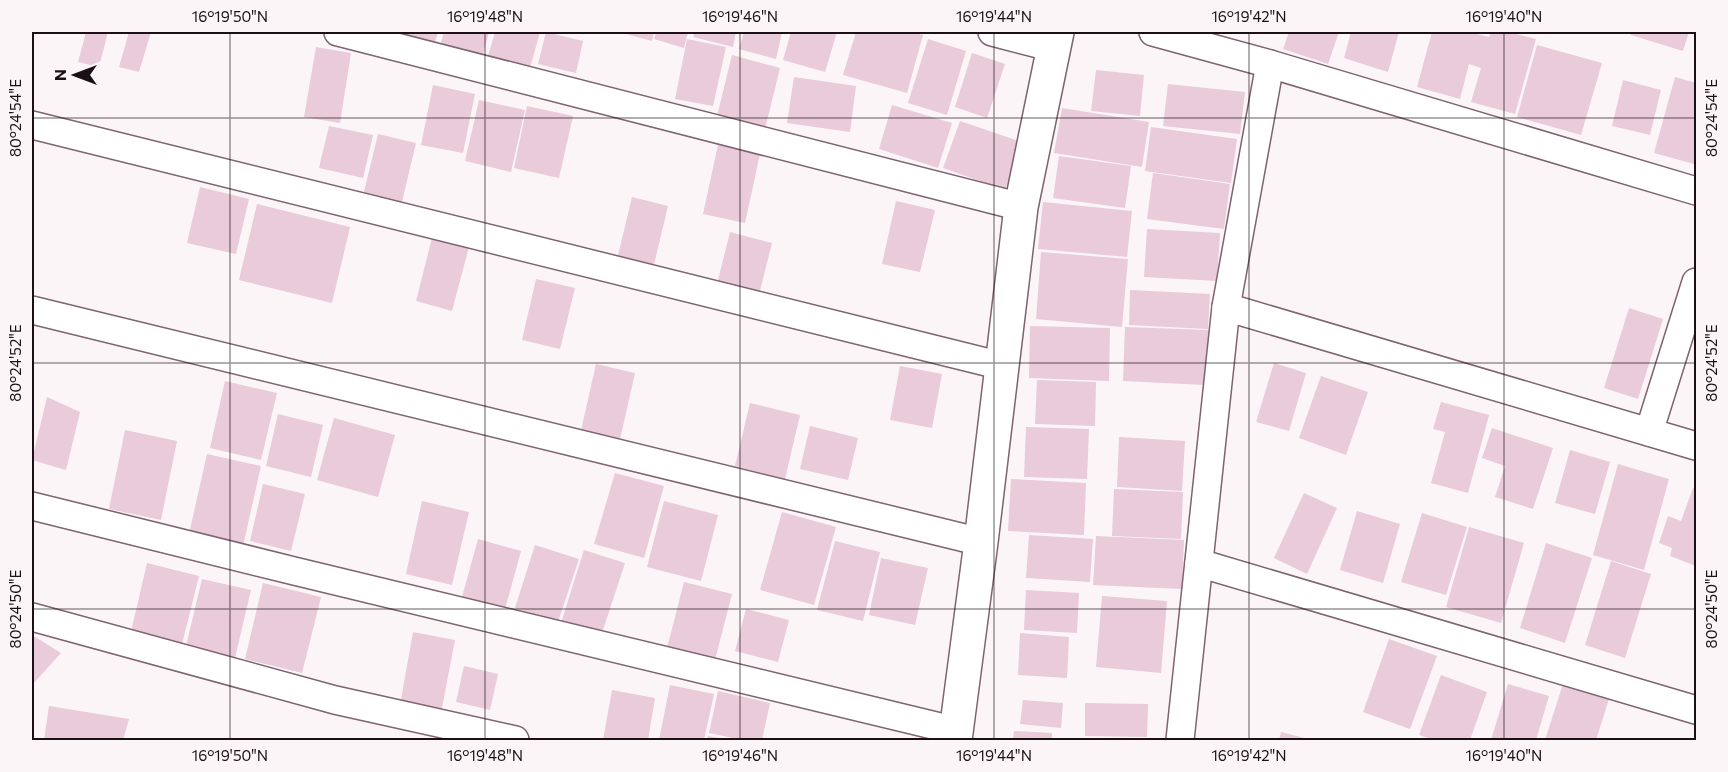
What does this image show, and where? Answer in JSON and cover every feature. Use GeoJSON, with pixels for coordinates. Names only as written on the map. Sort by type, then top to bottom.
{"type":"FeatureCollection","features":[{"type":"Feature","properties":{"kind":"street"},"geometry":{"type":"LineString","coordinates":[[338,32],[1021,207]]}},
{"type":"Feature","properties":{"kind":"street"},"geometry":{"type":"LineString","coordinates":[[32,506],[956,736],[1021,207],[1056,40],[992,32]]}},
{"type":"Feature","properties":{"kind":"street"},"geometry":{"type":"LineString","coordinates":[[1153,32],[1270,64],[1696,191]]}},
{"type":"Feature","properties":{"kind":"street"},"geometry":{"type":"LineString","coordinates":[[1180,741],[1226,308],[1270,64]]}},
{"type":"Feature","properties":{"kind":"street"},"geometry":{"type":"LineString","coordinates":[[32,125],[1002,366]]}},
{"type":"Feature","properties":{"kind":"street"},"geometry":{"type":"LineString","coordinates":[[1649,432],[1696,282]]}},
{"type":"Feature","properties":{"kind":"street"},"geometry":{"type":"LineString","coordinates":[[1226,308],[1696,446]]}},
{"type":"Feature","properties":{"kind":"street"},"geometry":{"type":"LineString","coordinates":[[32,309],[981,542]]}},
{"type":"Feature","properties":{"kind":"street"},"geometry":{"type":"LineString","coordinates":[[1199,563],[1696,710]]}},
{"type":"Feature","properties":{"kind":"street"},"geometry":{"type":"LineString","coordinates":[[32,616],[335,700],[515,741]]}},
{"type":"Feature","properties":{"kind":"building"},"geometry":{"type":"Polygon","coordinates":[[[86,32],[108,32],[99,67],[78,62],[86,32]]]}},
{"type":"Feature","properties":{"kind":"building"},"geometry":{"type":"Polygon","coordinates":[[[129,32],[151,32],[139,72],[119,67],[129,32]]]}},
{"type":"Feature","properties":{"kind":"building"},"geometry":{"type":"Polygon","coordinates":[[[399,32],[438,32],[434,45],[399,34],[399,32]]]}},
{"type":"Feature","properties":{"kind":"building"},"geometry":{"type":"Polygon","coordinates":[[[444,32],[489,32],[482,58],[440,46],[444,32]]]}},
{"type":"Feature","properties":{"kind":"building"},"geometry":{"type":"Polygon","coordinates":[[[495,32],[540,32],[530,68],[488,56],[495,32]]]}},
{"type":"Feature","properties":{"kind":"building"},"geometry":{"type":"Polygon","coordinates":[[[546,32],[583,41],[576,73],[538,64],[546,32]]]}},
{"type":"Feature","properties":{"kind":"building"},"geometry":{"type":"Polygon","coordinates":[[[622,32],[654,32],[652,41],[622,32]]]}},
{"type":"Feature","properties":{"kind":"building"},"geometry":{"type":"Polygon","coordinates":[[[656,32],[688,32],[684,48],[654,39],[656,32]]]}},
{"type":"Feature","properties":{"kind":"building"},"geometry":{"type":"Polygon","coordinates":[[[695,32],[736,32],[733,47],[693,37],[695,32]]]}},
{"type":"Feature","properties":{"kind":"building"},"geometry":{"type":"Polygon","coordinates":[[[744,32],[782,32],[776,59],[739,49],[744,32]]]}},
{"type":"Feature","properties":{"kind":"building"},"geometry":{"type":"Polygon","coordinates":[[[791,32],[837,32],[825,72],[783,60],[791,32]]]}},
{"type":"Feature","properties":{"kind":"building"},"geometry":{"type":"Polygon","coordinates":[[[856,32],[910,32],[923,35],[907,93],[843,75],[856,32]]]}},
{"type":"Feature","properties":{"kind":"building"},"geometry":{"type":"Polygon","coordinates":[[[1289,32],[1339,32],[1328,64],[1283,49],[1289,32]]]}},
{"type":"Feature","properties":{"kind":"building"},"geometry":{"type":"Polygon","coordinates":[[[1351,32],[1399,32],[1388,72],[1344,58],[1351,32]]]}},
{"type":"Feature","properties":{"kind":"building"},"geometry":{"type":"Polygon","coordinates":[[[1432,32],[1478,32],[1477,34],[1489,37],[1491,32],[1508,32],[1536,39],[1515,114],[1471,102],[1481,68],[1469,64],[1460,99],[1417,87],[1432,32]]]}},
{"type":"Feature","properties":{"kind":"building"},"geometry":{"type":"Polygon","coordinates":[[[1632,32],[1689,32],[1683,51],[1631,35],[1632,32]]]}},
{"type":"Feature","properties":{"kind":"building"},"geometry":{"type":"Polygon","coordinates":[[[687,39],[726,47],[713,106],[675,99],[687,39]]]}},
{"type":"Feature","properties":{"kind":"building"},"geometry":{"type":"Polygon","coordinates":[[[928,39],[966,51],[947,115],[908,103],[928,39]]]}},
{"type":"Feature","properties":{"kind":"building"},"geometry":{"type":"Polygon","coordinates":[[[1537,45],[1602,63],[1581,135],[1517,117],[1537,45]]]}},
{"type":"Feature","properties":{"kind":"building"},"geometry":{"type":"Polygon","coordinates":[[[316,47],[351,53],[340,123],[304,117],[316,47]]]}},
{"type":"Feature","properties":{"kind":"building"},"geometry":{"type":"Polygon","coordinates":[[[972,53],[1005,64],[987,118],[955,107],[972,53]]]}},
{"type":"Feature","properties":{"kind":"building"},"geometry":{"type":"Polygon","coordinates":[[[732,55],[780,68],[765,129],[717,116],[732,55]]]}},
{"type":"Feature","properties":{"kind":"building"},"geometry":{"type":"Polygon","coordinates":[[[1096,70],[1144,75],[1140,116],[1091,111],[1096,70]]]}},
{"type":"Feature","properties":{"kind":"building"},"geometry":{"type":"Polygon","coordinates":[[[794,77],[856,86],[850,132],[787,123],[794,77]]]}},
{"type":"Feature","properties":{"kind":"building"},"geometry":{"type":"Polygon","coordinates":[[[1675,77],[1696,83],[1694,164],[1654,153],[1675,77]]]}},
{"type":"Feature","properties":{"kind":"building"},"geometry":{"type":"Polygon","coordinates":[[[1623,80],[1661,90],[1650,135],[1612,126],[1623,80]]]}},
{"type":"Feature","properties":{"kind":"building"},"geometry":{"type":"Polygon","coordinates":[[[1168,84],[1245,92],[1240,134],[1163,126],[1168,84]]]}},
{"type":"Feature","properties":{"kind":"building"},"geometry":{"type":"Polygon","coordinates":[[[433,85],[475,94],[463,153],[421,145],[433,85]]]}},
{"type":"Feature","properties":{"kind":"building"},"geometry":{"type":"Polygon","coordinates":[[[479,100],[525,110],[511,172],[465,161],[479,100]]]}},
{"type":"Feature","properties":{"kind":"building"},"geometry":{"type":"Polygon","coordinates":[[[892,105],[952,123],[938,168],[879,149],[892,105]]]}},
{"type":"Feature","properties":{"kind":"building"},"geometry":{"type":"Polygon","coordinates":[[[527,106],[573,116],[559,178],[514,168],[527,106]]]}},
{"type":"Feature","properties":{"kind":"building"},"geometry":{"type":"Polygon","coordinates":[[[1062,108],[1149,122],[1142,167],[1054,153],[1062,108]]]}},
{"type":"Feature","properties":{"kind":"building"},"geometry":{"type":"Polygon","coordinates":[[[960,121],[1022,142],[1005,190],[943,168],[960,121]]]}},
{"type":"Feature","properties":{"kind":"building"},"geometry":{"type":"Polygon","coordinates":[[[329,126],[373,135],[363,178],[319,168],[329,126]]]}},
{"type":"Feature","properties":{"kind":"building"},"geometry":{"type":"Polygon","coordinates":[[[1151,127],[1237,139],[1231,183],[1145,171],[1151,127]]]}},
{"type":"Feature","properties":{"kind":"building"},"geometry":{"type":"Polygon","coordinates":[[[378,134],[416,143],[401,206],[363,196],[378,134]]]}},
{"type":"Feature","properties":{"kind":"building"},"geometry":{"type":"Polygon","coordinates":[[[718,145],[760,154],[745,223],[703,214],[718,145]]]}},
{"type":"Feature","properties":{"kind":"building"},"geometry":{"type":"Polygon","coordinates":[[[1059,156],[1131,166],[1125,208],[1053,198],[1059,156]]]}},
{"type":"Feature","properties":{"kind":"building"},"geometry":{"type":"Polygon","coordinates":[[[1153,173],[1230,184],[1224,229],[1147,219],[1153,173]]]}},
{"type":"Feature","properties":{"kind":"building"},"geometry":{"type":"Polygon","coordinates":[[[200,187],[249,199],[236,254],[187,243],[200,187]]]}},
{"type":"Feature","properties":{"kind":"building"},"geometry":{"type":"Polygon","coordinates":[[[632,197],[668,206],[651,277],[615,268],[632,197]]]}},
{"type":"Feature","properties":{"kind":"building"},"geometry":{"type":"Polygon","coordinates":[[[896,201],[935,210],[920,272],[882,264],[896,201]]]}},
{"type":"Feature","properties":{"kind":"building"},"geometry":{"type":"Polygon","coordinates":[[[1043,202],[1132,211],[1127,257],[1038,249],[1043,202]]]}},
{"type":"Feature","properties":{"kind":"building"},"geometry":{"type":"Polygon","coordinates":[[[257,204],[350,227],[332,303],[239,280],[257,204]]]}},
{"type":"Feature","properties":{"kind":"building"},"geometry":{"type":"Polygon","coordinates":[[[1147,229],[1220,233],[1217,281],[1144,277],[1147,229]]]}},
{"type":"Feature","properties":{"kind":"building"},"geometry":{"type":"Polygon","coordinates":[[[730,232],[772,243],[758,299],[716,288],[730,232]]]}},
{"type":"Feature","properties":{"kind":"building"},"geometry":{"type":"Polygon","coordinates":[[[433,234],[470,243],[452,311],[416,301],[433,234]]]}},
{"type":"Feature","properties":{"kind":"building"},"geometry":{"type":"Polygon","coordinates":[[[1041,252],[1128,259],[1122,327],[1036,319],[1041,252]]]}},
{"type":"Feature","properties":{"kind":"building"},"geometry":{"type":"Polygon","coordinates":[[[536,279],[575,288],[560,349],[522,340],[536,279]]]}},
{"type":"Feature","properties":{"kind":"building"},"geometry":{"type":"Polygon","coordinates":[[[1130,290],[1210,294],[1208,329],[1129,325],[1130,290]]]}},
{"type":"Feature","properties":{"kind":"building"},"geometry":{"type":"Polygon","coordinates":[[[1629,308],[1663,319],[1638,399],[1604,388],[1629,308]]]}},
{"type":"Feature","properties":{"kind":"building"},"geometry":{"type":"Polygon","coordinates":[[[1030,326],[1110,328],[1109,381],[1029,378],[1030,326]]]}},
{"type":"Feature","properties":{"kind":"building"},"geometry":{"type":"Polygon","coordinates":[[[1125,327],[1209,330],[1206,385],[1123,381],[1125,327]]]}},
{"type":"Feature","properties":{"kind":"building"},"geometry":{"type":"Polygon","coordinates":[[[1274,363],[1306,373],[1289,431],[1256,422],[1274,363]]]}},
{"type":"Feature","properties":{"kind":"building"},"geometry":{"type":"Polygon","coordinates":[[[596,364],[635,373],[619,444],[580,435],[596,364]]]}},
{"type":"Feature","properties":{"kind":"building"},"geometry":{"type":"Polygon","coordinates":[[[900,366],[942,374],[932,428],[890,420],[900,366]]]}},
{"type":"Feature","properties":{"kind":"building"},"geometry":{"type":"Polygon","coordinates":[[[1321,376],[1368,392],[1346,455],[1299,438],[1321,376]]]}},
{"type":"Feature","properties":{"kind":"building"},"geometry":{"type":"Polygon","coordinates":[[[1037,380],[1096,382],[1095,426],[1035,424],[1037,380]]]}},
{"type":"Feature","properties":{"kind":"building"},"geometry":{"type":"Polygon","coordinates":[[[225,381],[277,393],[261,460],[210,448],[225,381]]]}},
{"type":"Feature","properties":{"kind":"building"},"geometry":{"type":"Polygon","coordinates":[[[47,397],[80,412],[66,470],[32,460],[47,397]]]}},
{"type":"Feature","properties":{"kind":"building"},"geometry":{"type":"Polygon","coordinates":[[[1441,402],[1489,415],[1468,493],[1431,483],[1445,432],[1433,429],[1441,402]]]}},
{"type":"Feature","properties":{"kind":"building"},"geometry":{"type":"Polygon","coordinates":[[[750,403],[800,415],[785,479],[735,466],[750,403]]]}},
{"type":"Feature","properties":{"kind":"building"},"geometry":{"type":"Polygon","coordinates":[[[278,414],[323,425],[311,477],[266,466],[278,414]]]}},
{"type":"Feature","properties":{"kind":"building"},"geometry":{"type":"Polygon","coordinates":[[[334,418],[395,435],[378,497],[317,480],[334,418]]]}},
{"type":"Feature","properties":{"kind":"building"},"geometry":{"type":"Polygon","coordinates":[[[810,426],[858,438],[848,480],[800,469],[810,426]]]}},
{"type":"Feature","properties":{"kind":"building"},"geometry":{"type":"Polygon","coordinates":[[[1026,427],[1089,429],[1087,479],[1024,477],[1026,427]]]}},
{"type":"Feature","properties":{"kind":"building"},"geometry":{"type":"Polygon","coordinates":[[[1492,428],[1553,448],[1533,509],[1495,497],[1505,466],[1482,458],[1492,428]]]}},
{"type":"Feature","properties":{"kind":"building"},"geometry":{"type":"Polygon","coordinates":[[[125,430],[177,441],[161,520],[109,509],[125,430]]]}},
{"type":"Feature","properties":{"kind":"building"},"geometry":{"type":"Polygon","coordinates":[[[1119,437],[1185,441],[1182,491],[1117,487],[1119,437]]]}},
{"type":"Feature","properties":{"kind":"building"},"geometry":{"type":"Polygon","coordinates":[[[1570,450],[1610,462],[1595,514],[1555,503],[1570,450]]]}},
{"type":"Feature","properties":{"kind":"building"},"geometry":{"type":"Polygon","coordinates":[[[207,454],[261,466],[243,546],[189,534],[207,454]]]}},
{"type":"Feature","properties":{"kind":"building"},"geometry":{"type":"Polygon","coordinates":[[[1618,464],[1669,479],[1644,570],[1593,555],[1618,464]]]}},
{"type":"Feature","properties":{"kind":"building"},"geometry":{"type":"Polygon","coordinates":[[[615,473],[664,486],[644,558],[594,544],[615,473]]]}},
{"type":"Feature","properties":{"kind":"building"},"geometry":{"type":"Polygon","coordinates":[[[1011,479],[1086,483],[1084,535],[1008,531],[1011,479]]]}},
{"type":"Feature","properties":{"kind":"building"},"geometry":{"type":"Polygon","coordinates":[[[263,484],[305,494],[291,551],[250,541],[263,484]]]}},
{"type":"Feature","properties":{"kind":"building"},"geometry":{"type":"Polygon","coordinates":[[[1693,488],[1696,489],[1696,566],[1670,556],[1672,548],[1659,543],[1668,516],[1681,521],[1693,488]]]}},
{"type":"Feature","properties":{"kind":"building"},"geometry":{"type":"Polygon","coordinates":[[[1114,489],[1183,492],[1181,539],[1112,536],[1114,489]]]}},
{"type":"Feature","properties":{"kind":"building"},"geometry":{"type":"Polygon","coordinates":[[[1304,493],[1337,508],[1307,574],[1274,558],[1304,493]]]}},
{"type":"Feature","properties":{"kind":"building"},"geometry":{"type":"Polygon","coordinates":[[[422,501],[469,512],[452,585],[406,574],[422,501]]]}},
{"type":"Feature","properties":{"kind":"building"},"geometry":{"type":"Polygon","coordinates":[[[664,501],[718,515],[701,581],[647,567],[664,501]]]}},
{"type":"Feature","properties":{"kind":"building"},"geometry":{"type":"Polygon","coordinates":[[[1357,511],[1400,524],[1383,583],[1340,570],[1357,511]]]}},
{"type":"Feature","properties":{"kind":"building"},"geometry":{"type":"Polygon","coordinates":[[[782,512],[836,527],[814,605],[760,590],[782,512]]]}},
{"type":"Feature","properties":{"kind":"building"},"geometry":{"type":"Polygon","coordinates":[[[1422,513],[1467,527],[1446,595],[1401,582],[1422,513]]]}},
{"type":"Feature","properties":{"kind":"building"},"geometry":{"type":"Polygon","coordinates":[[[1469,527],[1524,543],[1501,623],[1446,607],[1469,527]]]}},
{"type":"Feature","properties":{"kind":"building"},"geometry":{"type":"Polygon","coordinates":[[[1029,535],[1093,539],[1090,582],[1026,578],[1029,535]]]}},
{"type":"Feature","properties":{"kind":"building"},"geometry":{"type":"Polygon","coordinates":[[[1096,536],[1184,540],[1182,589],[1093,585],[1096,536]]]}},
{"type":"Feature","properties":{"kind":"building"},"geometry":{"type":"Polygon","coordinates":[[[478,539],[521,551],[505,609],[462,597],[478,539]]]}},
{"type":"Feature","properties":{"kind":"building"},"geometry":{"type":"Polygon","coordinates":[[[835,541],[880,552],[863,621],[817,610],[835,541]]]}},
{"type":"Feature","properties":{"kind":"building"},"geometry":{"type":"Polygon","coordinates":[[[1546,543],[1592,558],[1565,643],[1520,628],[1546,543]]]}},
{"type":"Feature","properties":{"kind":"building"},"geometry":{"type":"Polygon","coordinates":[[[535,545],[579,559],[558,622],[515,608],[535,545]]]}},
{"type":"Feature","properties":{"kind":"building"},"geometry":{"type":"Polygon","coordinates":[[[584,550],[625,563],[600,639],[560,626],[584,550]]]}},
{"type":"Feature","properties":{"kind":"building"},"geometry":{"type":"Polygon","coordinates":[[[881,558],[928,568],[915,625],[869,615],[881,558]]]}},
{"type":"Feature","properties":{"kind":"building"},"geometry":{"type":"Polygon","coordinates":[[[1611,561],[1651,574],[1625,658],[1585,645],[1611,561]]]}},
{"type":"Feature","properties":{"kind":"building"},"geometry":{"type":"Polygon","coordinates":[[[147,563],[199,576],[181,648],[130,636],[147,563]]]}},
{"type":"Feature","properties":{"kind":"building"},"geometry":{"type":"Polygon","coordinates":[[[202,579],[251,590],[235,658],[186,646],[202,579]]]}},
{"type":"Feature","properties":{"kind":"building"},"geometry":{"type":"Polygon","coordinates":[[[684,582],[732,594],[715,660],[667,648],[684,582]]]}},
{"type":"Feature","properties":{"kind":"building"},"geometry":{"type":"Polygon","coordinates":[[[263,583],[321,597],[302,673],[245,659],[263,583]]]}},
{"type":"Feature","properties":{"kind":"building"},"geometry":{"type":"Polygon","coordinates":[[[1026,590],[1079,593],[1077,633],[1024,630],[1026,590]]]}},
{"type":"Feature","properties":{"kind":"building"},"geometry":{"type":"Polygon","coordinates":[[[1102,596],[1167,601],[1161,673],[1096,667],[1102,596]]]}},
{"type":"Feature","properties":{"kind":"building"},"geometry":{"type":"Polygon","coordinates":[[[746,609],[789,620],[778,662],[735,651],[746,609]]]}},
{"type":"Feature","properties":{"kind":"building"},"geometry":{"type":"Polygon","coordinates":[[[413,632],[455,640],[441,713],[400,705],[413,632]]]}},
{"type":"Feature","properties":{"kind":"building"},"geometry":{"type":"Polygon","coordinates":[[[1020,633],[1069,637],[1067,678],[1018,675],[1020,633]]]}},
{"type":"Feature","properties":{"kind":"building"},"geometry":{"type":"Polygon","coordinates":[[[32,635],[61,653],[32,685],[32,635]]]}},
{"type":"Feature","properties":{"kind":"building"},"geometry":{"type":"Polygon","coordinates":[[[1389,639],[1437,656],[1410,729],[1363,712],[1389,639]]]}},
{"type":"Feature","properties":{"kind":"building"},"geometry":{"type":"Polygon","coordinates":[[[464,666],[498,674],[490,710],[456,702],[464,666]]]}},
{"type":"Feature","properties":{"kind":"building"},"geometry":{"type":"Polygon","coordinates":[[[1441,675],[1487,692],[1470,740],[1434,740],[1419,735],[1441,675]]]}},
{"type":"Feature","properties":{"kind":"building"},"geometry":{"type":"Polygon","coordinates":[[[1508,684],[1549,696],[1536,740],[1491,740],[1508,684]]]}},
{"type":"Feature","properties":{"kind":"building"},"geometry":{"type":"Polygon","coordinates":[[[1563,684],[1609,699],[1596,740],[1545,740],[1563,684]]]}},
{"type":"Feature","properties":{"kind":"building"},"geometry":{"type":"Polygon","coordinates":[[[670,685],[714,694],[704,740],[659,740],[670,685]]]}},
{"type":"Feature","properties":{"kind":"building"},"geometry":{"type":"Polygon","coordinates":[[[612,690],[655,698],[648,740],[603,740],[612,690]]]}},
{"type":"Feature","properties":{"kind":"building"},"geometry":{"type":"Polygon","coordinates":[[[718,691],[770,703],[762,740],[742,740],[709,733],[718,691]]]}},
{"type":"Feature","properties":{"kind":"building"},"geometry":{"type":"Polygon","coordinates":[[[1023,700],[1063,703],[1061,728],[1020,724],[1023,700]]]}},
{"type":"Feature","properties":{"kind":"building"},"geometry":{"type":"Polygon","coordinates":[[[1085,703],[1148,704],[1147,737],[1085,736],[1085,703]]]}},
{"type":"Feature","properties":{"kind":"building"},"geometry":{"type":"Polygon","coordinates":[[[49,706],[129,719],[123,740],[44,740],[49,706]]]}},
{"type":"Feature","properties":{"kind":"building"},"geometry":{"type":"Polygon","coordinates":[[[1014,731],[1052,733],[1052,740],[1013,740],[1014,731]]]}},
{"type":"Feature","properties":{"kind":"building"},"geometry":{"type":"Polygon","coordinates":[[[1281,732],[1312,740],[1279,740],[1281,732]]]}},
{"type":"Feature","properties":{"kind":"building"},"geometry":{"type":"Polygon","coordinates":[[[708,736],[728,739],[728,740],[707,740],[708,736]]]}}]}
